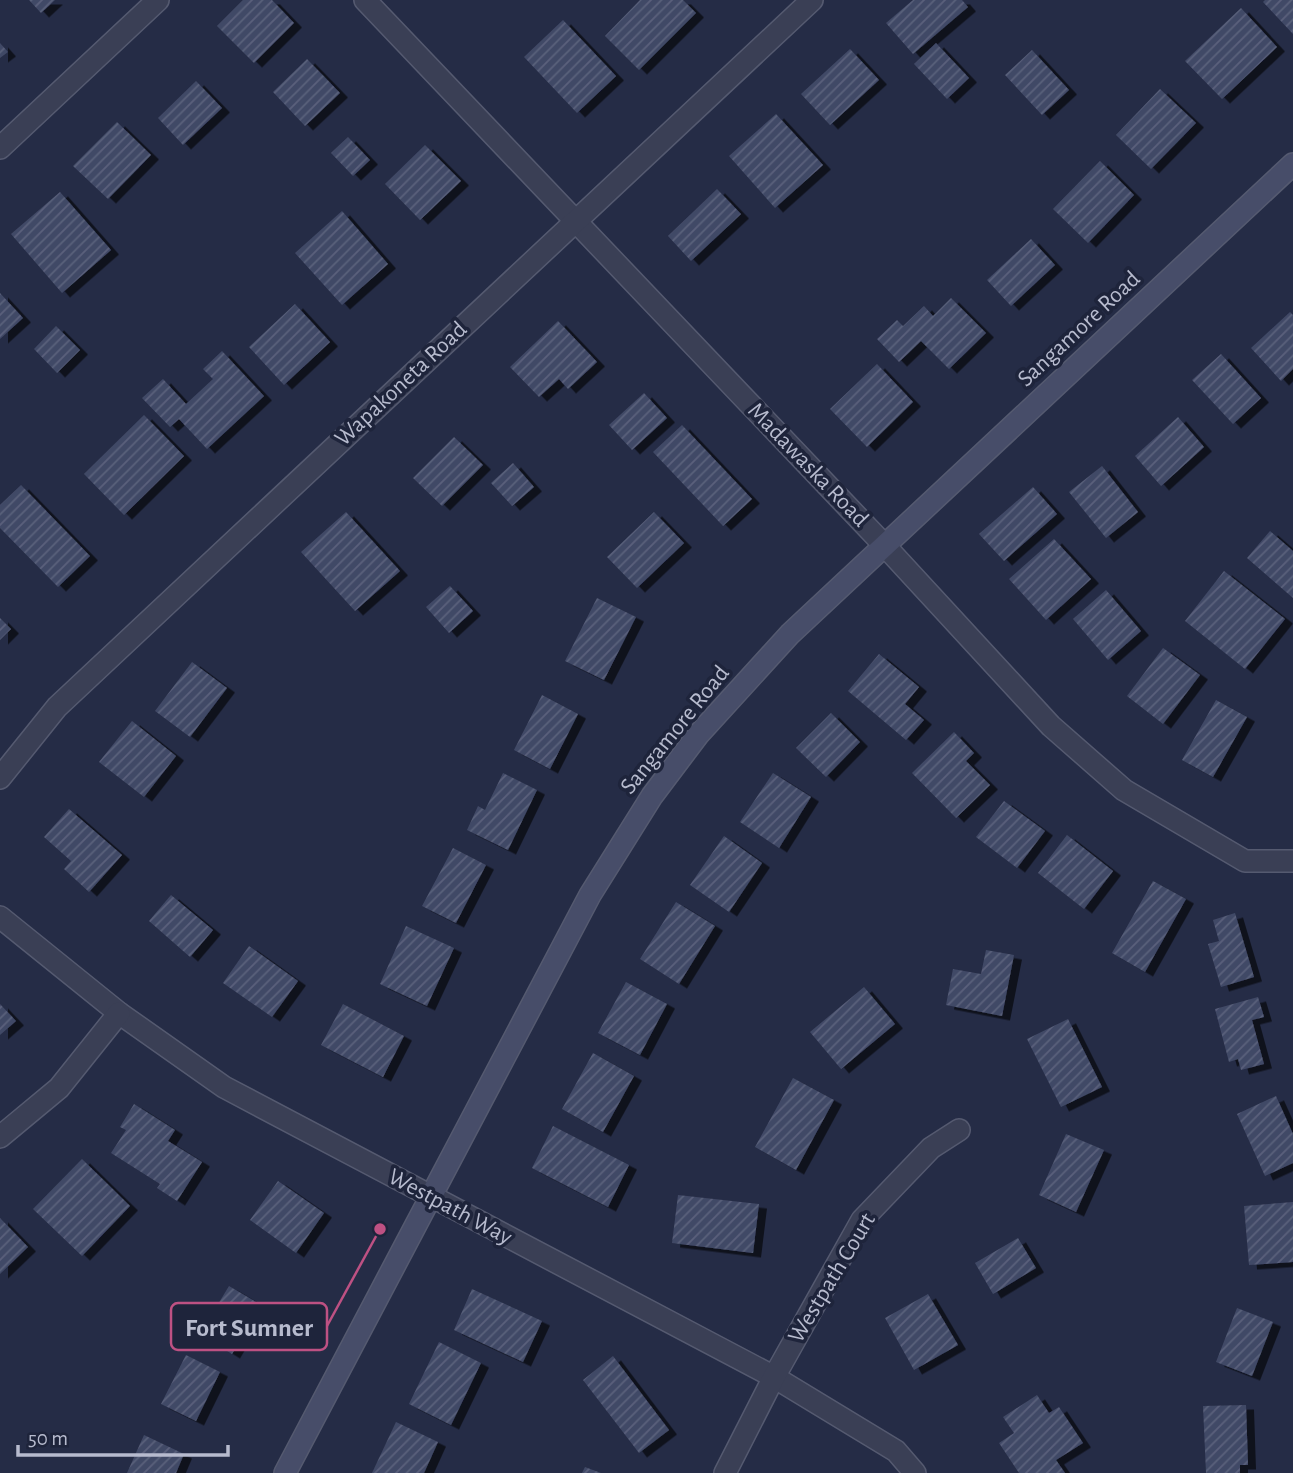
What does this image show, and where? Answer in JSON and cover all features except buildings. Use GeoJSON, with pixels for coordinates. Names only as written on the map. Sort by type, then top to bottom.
{"type":"FeatureCollection","features":[{"type":"Feature","properties":{"kind":"street"},"geometry":{"type":"LineString","coordinates":[[0,148],[158,0]]}},
{"type":"Feature","properties":{"kind":"street","name":"Madawaska Road"},"geometry":{"type":"LineString","coordinates":[[365,0],[886,547],[1051,726],[1124,790],[1245,861],[1293,861]]}},
{"type":"Feature","properties":{"kind":"street","name":"Wapakoneta Road"},"geometry":{"type":"LineString","coordinates":[[0,778],[57,707],[812,0]]}},
{"type":"Feature","properties":{"kind":"street","name":"Sangamore Road"},"geometry":{"type":"LineString","coordinates":[[285,1473],[590,895],[652,796],[698,735],[790,634],[1293,164]]}},
{"type":"Feature","properties":{"kind":"street","name":"Westpath Way"},"geometry":{"type":"LineString","coordinates":[[0,917],[119,1013],[224,1087],[430,1198],[774,1377],[896,1451],[915,1473]]}},
{"type":"Feature","properties":{"kind":"street"},"geometry":{"type":"LineString","coordinates":[[0,1137],[59,1088],[119,1013]]}},
{"type":"Feature","properties":{"kind":"street","name":"Westpath Court"},"geometry":{"type":"LineString","coordinates":[[725,1473],[774,1377],[862,1220],[931,1148],[959,1130]]}},
{"type":"Feature","properties":{"kind":"place","name":"Fort Sumner"},"geometry":{"type":"Point","coordinates":[380,1229]}}]}
